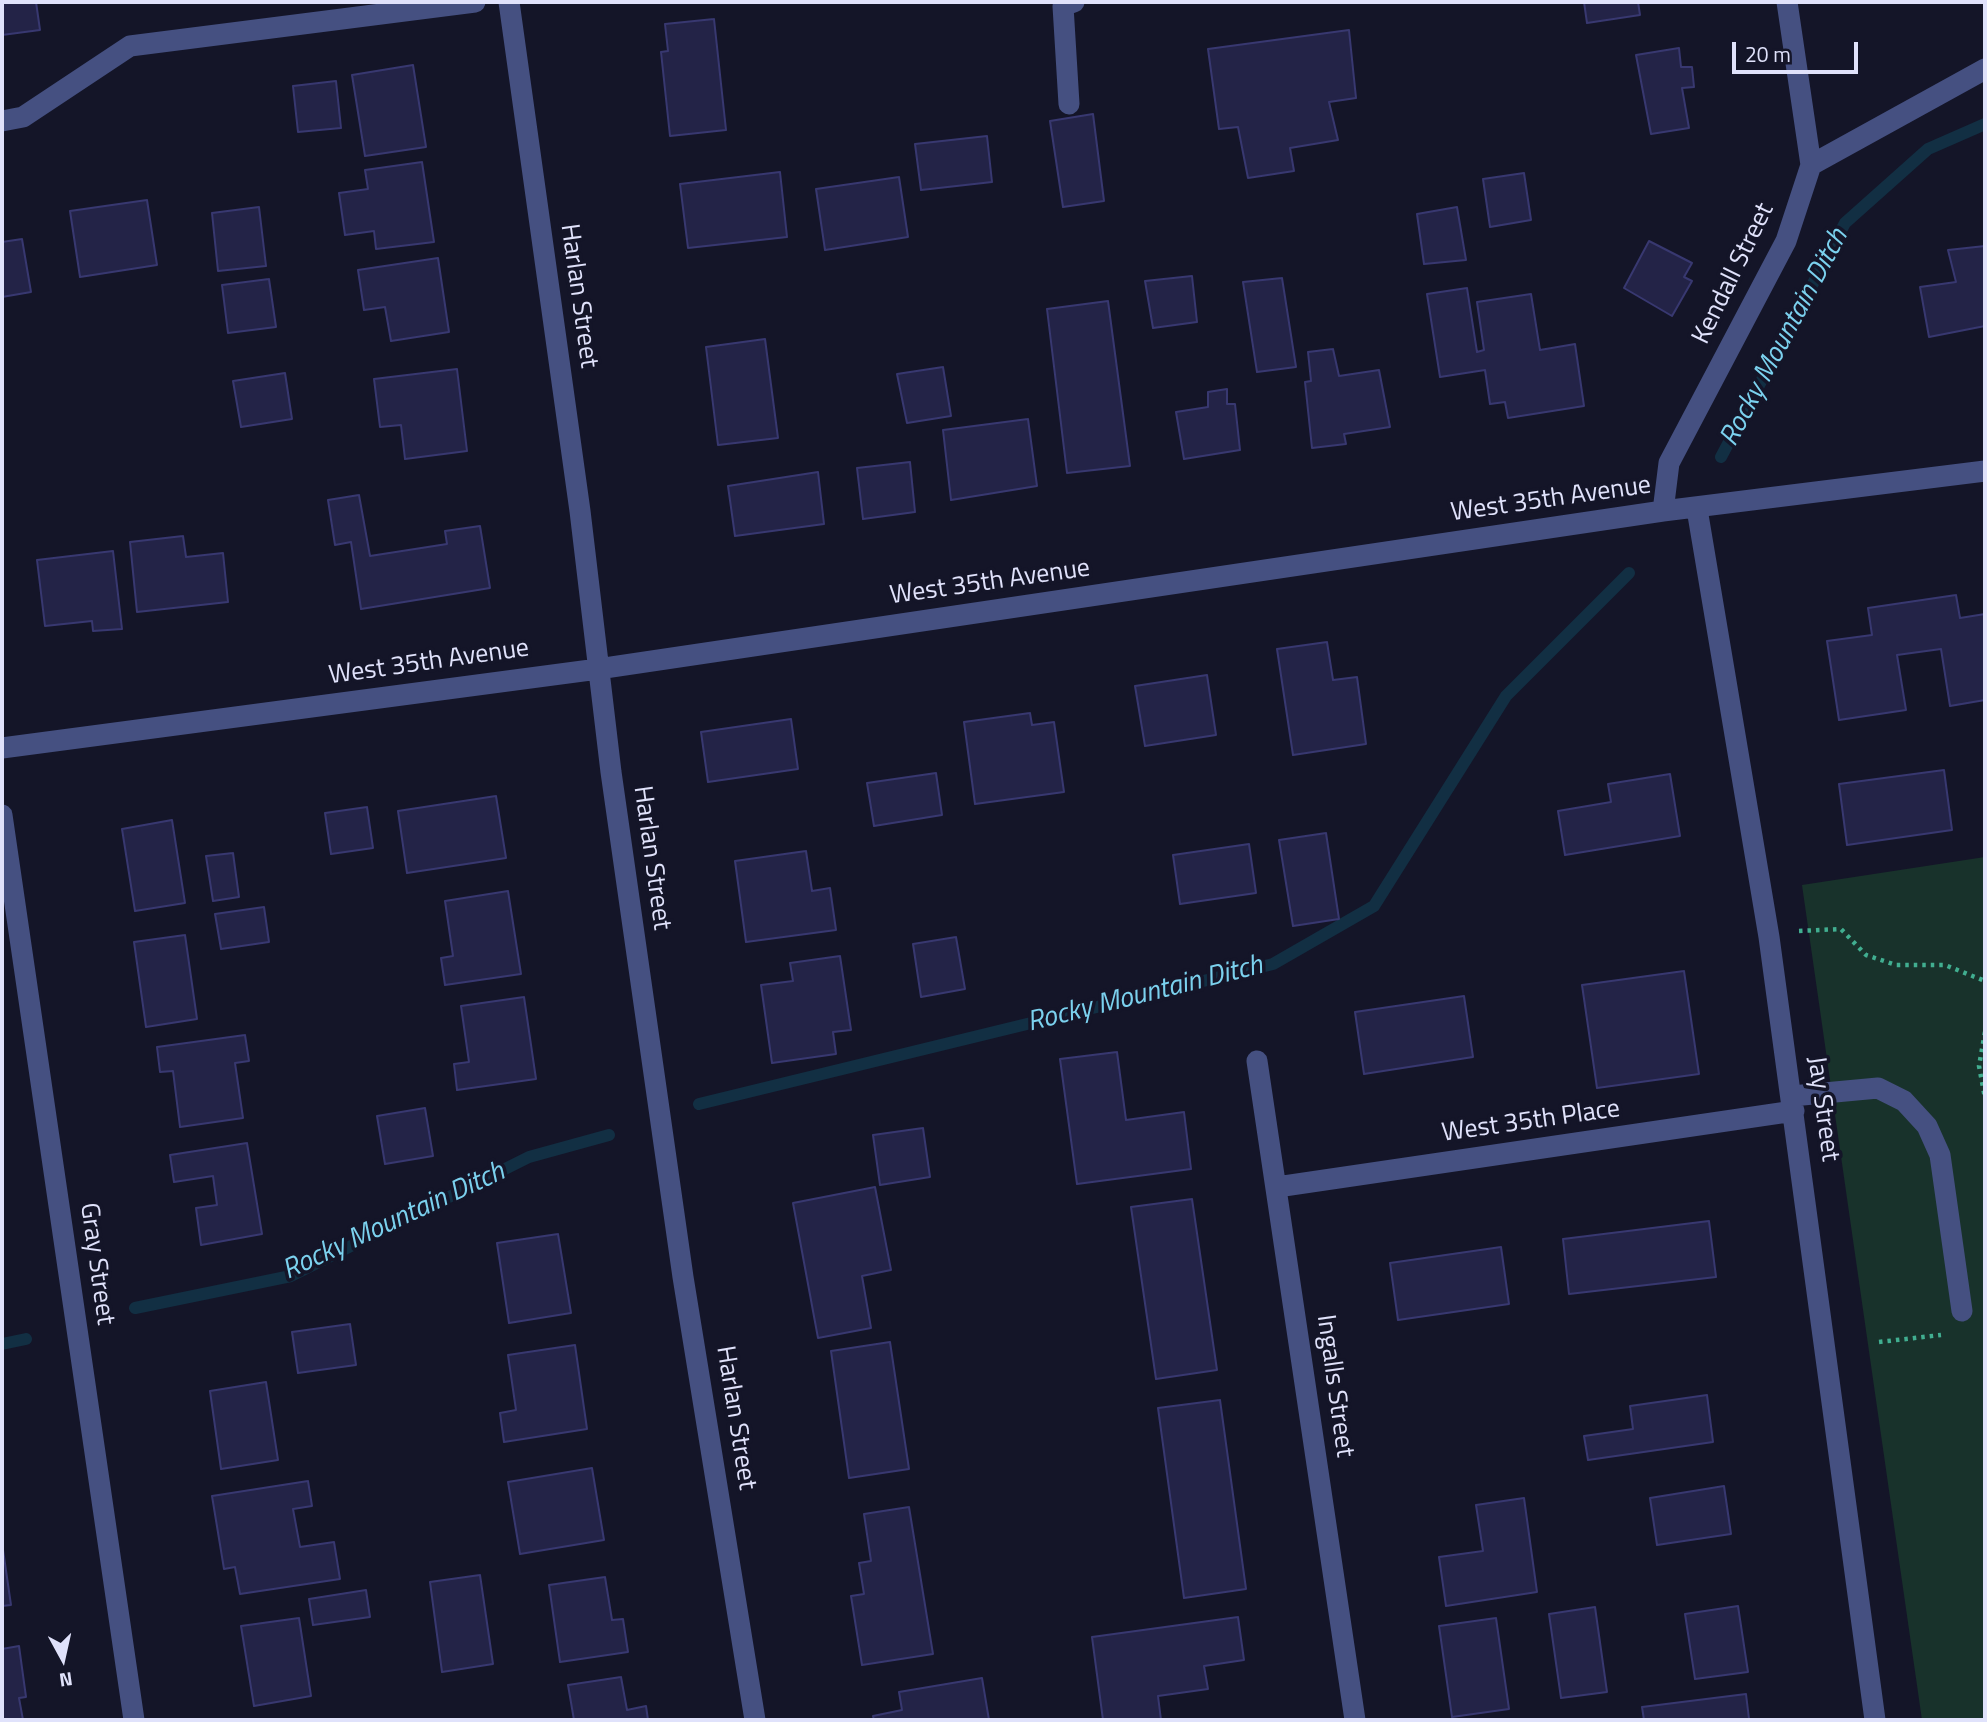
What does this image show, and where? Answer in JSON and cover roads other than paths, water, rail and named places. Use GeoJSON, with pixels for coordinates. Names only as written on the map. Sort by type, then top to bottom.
{"type":"FeatureCollection","features":[{"type":"Feature","properties":{"kind":"street"},"geometry":{"type":"LineString","coordinates":[[2,121],[23,117],[130,46],[475,2]]}},
{"type":"Feature","properties":{"kind":"street","name":"Harlan Street"},"geometry":{"type":"LineString","coordinates":[[509,2],[683,1277],[755,1720]]}},
{"type":"Feature","properties":{"kind":"street"},"geometry":{"type":"LineString","coordinates":[[1069,104],[1063,6],[1074,2]]}},
{"type":"Feature","properties":{"kind":"street"},"geometry":{"type":"LineString","coordinates":[[1787,2],[1811,165],[1985,69]]}},
{"type":"Feature","properties":{"kind":"street","name":"Kendall Street"},"geometry":{"type":"LineString","coordinates":[[1662,512],[1669,463],[1786,241],[1811,165]]}},
{"type":"Feature","properties":{"kind":"street","name":"West 35th Avenue"},"geometry":{"type":"LineString","coordinates":[[2,748],[598,669],[1662,512],[1985,471]]}},
{"type":"Feature","properties":{"kind":"street","name":"Jay Street"},"geometry":{"type":"LineString","coordinates":[[1698,509],[1769,937],[1875,1720]]}},
{"type":"Feature","properties":{"kind":"street","name":"Gray Street"},"geometry":{"type":"LineString","coordinates":[[2,815],[134,1720]]}},
{"type":"Feature","properties":{"kind":"street","name":"Ingalls Street"},"geometry":{"type":"LineString","coordinates":[[1257,1061],[1355,1720]]}},
{"type":"Feature","properties":{"kind":"street","name":"West 35th Place"},"geometry":{"type":"LineString","coordinates":[[1277,1187],[1878,1088],[1904,1101],[1927,1126],[1940,1155],[1962,1311]]}},
{"type":"Feature","properties":{"kind":"waterway","name":"Rocky Mountain Ditch"},"geometry":{"type":"LineString","coordinates":[[1721,457],[1845,223],[1928,149],[1985,124]]}},
{"type":"Feature","properties":{"kind":"waterway","name":"Rocky Mountain Ditch"},"geometry":{"type":"LineString","coordinates":[[699,1104],[1273,964],[1374,906],[1506,696],[1629,573]]}},
{"type":"Feature","properties":{"kind":"waterway","name":"Rocky Mountain Ditch"},"geometry":{"type":"LineString","coordinates":[[135,1308],[291,1276],[529,1157],[609,1135]]}},
{"type":"Feature","properties":{"kind":"waterway","name":"Rocky Mountain Ditch"},"geometry":{"type":"LineString","coordinates":[[2,1344],[26,1339]]}}]}
